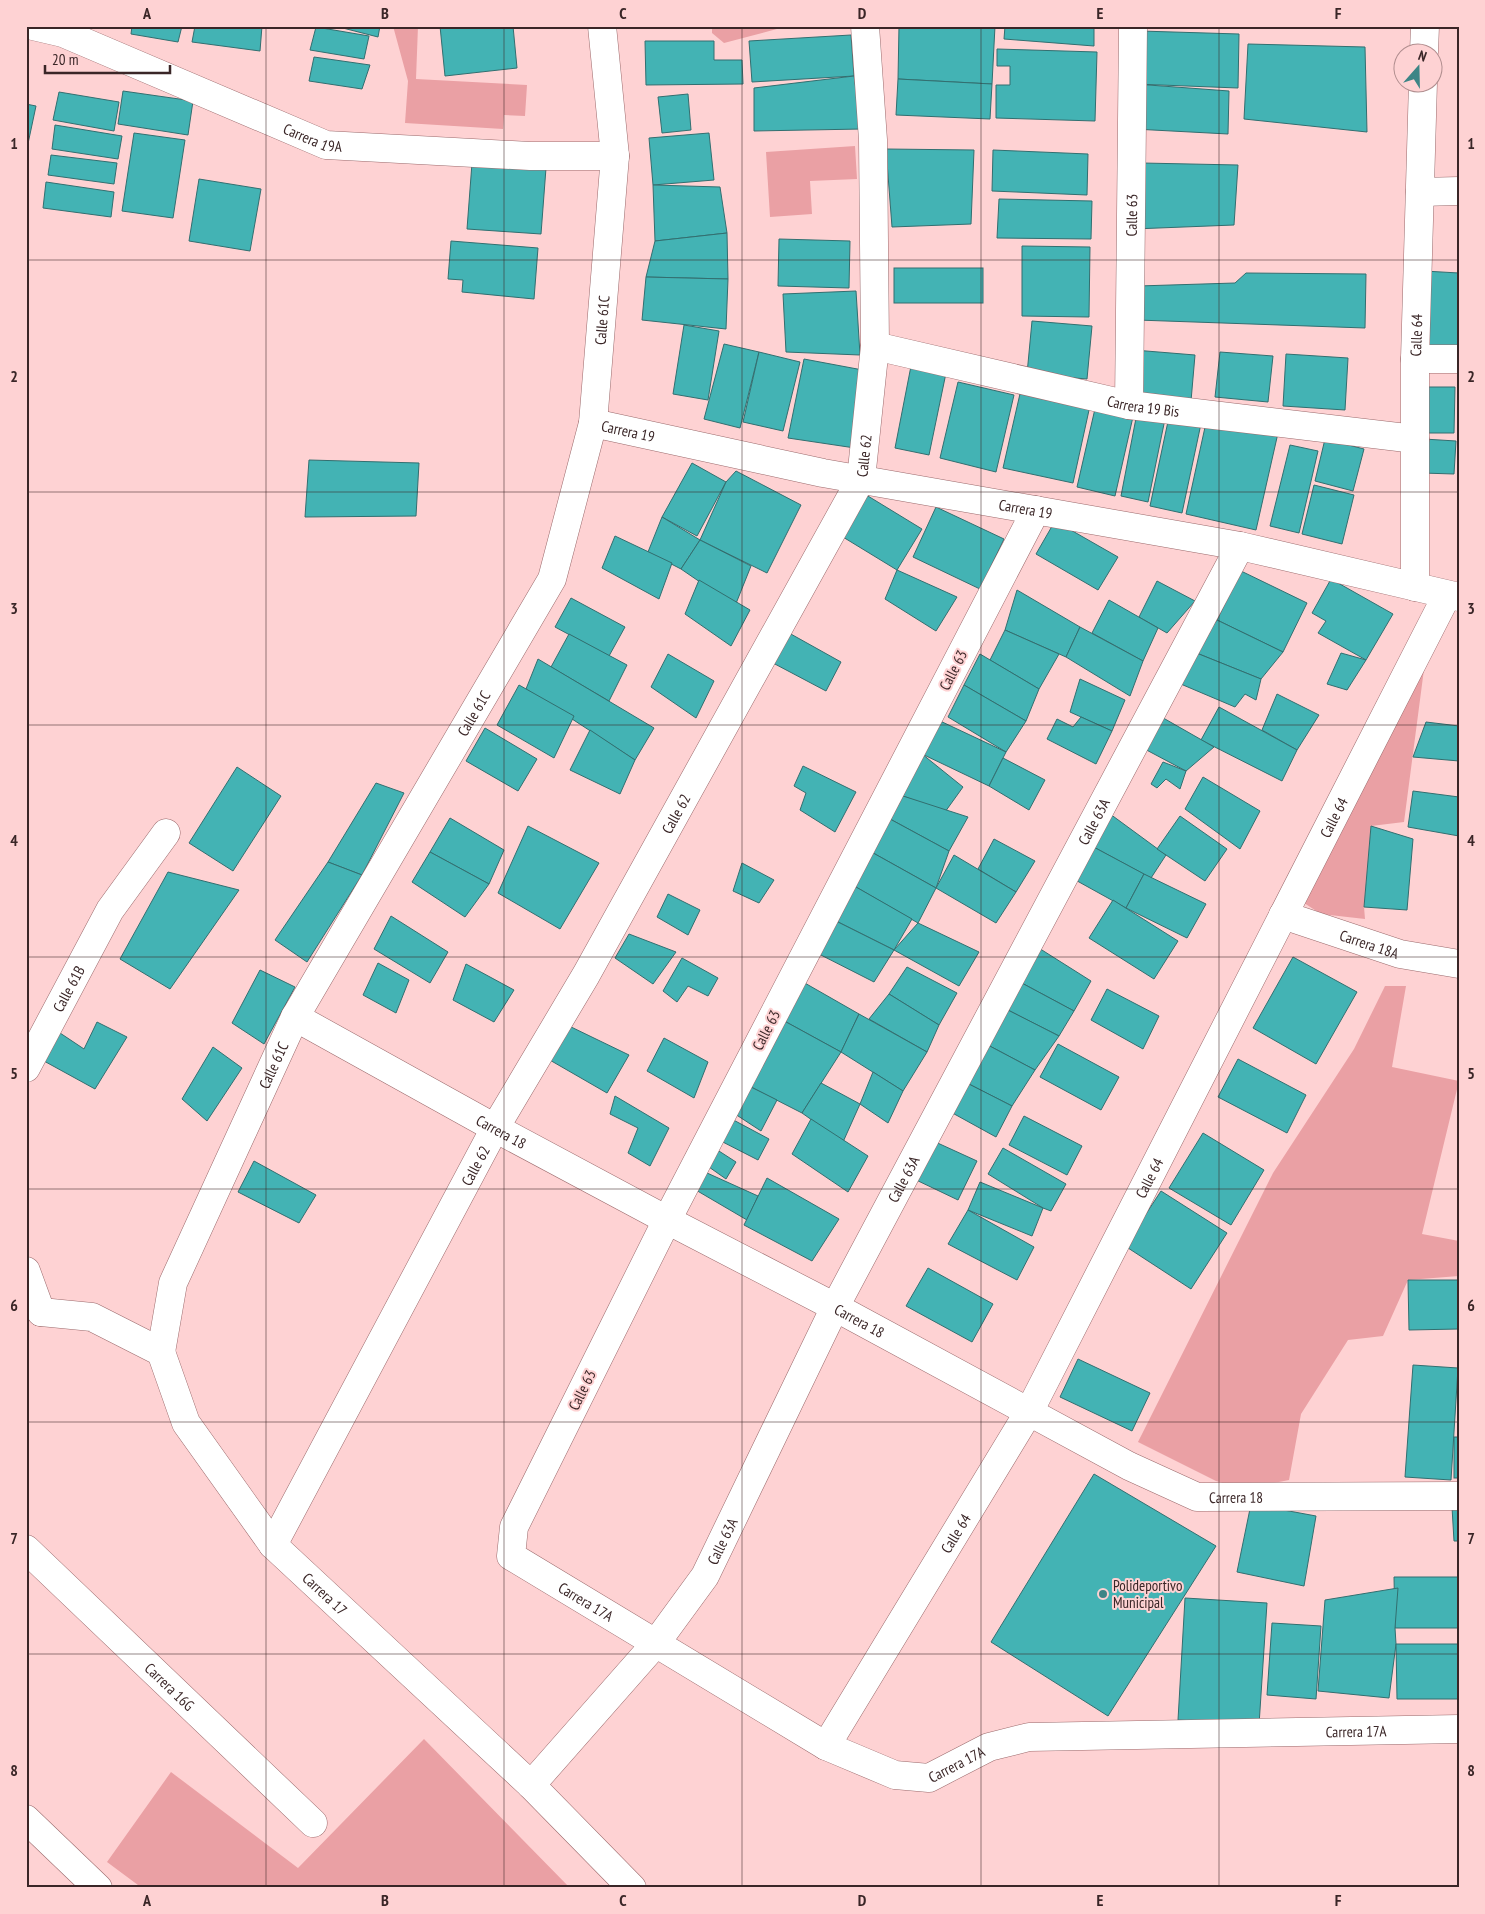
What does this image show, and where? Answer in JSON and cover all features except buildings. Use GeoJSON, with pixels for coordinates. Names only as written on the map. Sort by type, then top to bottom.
{"type":"FeatureCollection","features":[{"type":"Feature","properties":{"kind":"street","name":"Carrera 19A"},"geometry":{"type":"LineString","coordinates":[[33,26],[63,34],[326,145],[530,156],[615,156]]}},
{"type":"Feature","properties":{"kind":"street","name":"Calle 61C"},"geometry":{"type":"LineString","coordinates":[[161,1352],[173,1283],[295,1018],[552,579],[593,423],[615,156],[602,26]]}},
{"type":"Feature","properties":{"kind":"street","name":"Calle 62"},"geometry":{"type":"LineString","coordinates":[[273,1545],[495,1128],[586,975],[860,479],[875,346],[873,140],[865,26]]}},
{"type":"Feature","properties":{"kind":"street","name":"Calle 63"},"geometry":{"type":"LineString","coordinates":[[1129,405],[1133,26]]}},
{"type":"Feature","properties":{"kind":"street"},"geometry":{"type":"LineString","coordinates":[[1424,42],[1425,26]]}},
{"type":"Feature","properties":{"kind":"street","name":"Calle 64"},"geometry":{"type":"LineString","coordinates":[[1415,587],[1416,439],[1414,359],[1423,92]]}},
{"type":"Feature","properties":{"kind":"street"},"geometry":{"type":"LineString","coordinates":[[1420,192],[1459,191]]}},
{"type":"Feature","properties":{"kind":"street","name":"Carrera 19 Bis"},"geometry":{"type":"LineString","coordinates":[[875,346],[1129,405],[1416,439]]}},
{"type":"Feature","properties":{"kind":"street"},"geometry":{"type":"LineString","coordinates":[[1414,359],[1459,359]]}},
{"type":"Feature","properties":{"kind":"street","name":"Carrera 19"},"geometry":{"type":"LineString","coordinates":[[593,423],[823,473],[1240,546],[1453,596]]}},
{"type":"Feature","properties":{"kind":"street","name":"Calle 63"},"geometry":{"type":"LineString","coordinates":[[511,1556],[514,1527],[667,1220],[1036,510]]}},
{"type":"Feature","properties":{"kind":"street","name":"Calle 63A"},"geometry":{"type":"LineString","coordinates":[[532,1785],[656,1643],[706,1576],[835,1307],[1240,546]]}},
{"type":"Feature","properties":{"kind":"street","name":"Calle 64"},"geometry":{"type":"LineString","coordinates":[[826,1746],[1030,1410],[1283,915],[1453,596]]}},
{"type":"Feature","properties":{"kind":"street","name":"Calle 61B"},"geometry":{"type":"LineString","coordinates":[[26,1068],[110,910],[166,833]]}},
{"type":"Feature","properties":{"kind":"street","name":"Carrera 18A"},"geometry":{"type":"LineString","coordinates":[[1283,915],[1400,954],[1459,964]]}},
{"type":"Feature","properties":{"kind":"street","name":"Carrera 18"},"geometry":{"type":"LineString","coordinates":[[295,1018],[667,1220],[1030,1410],[1129,1466],[1197,1497],[1459,1496]]}},
{"type":"Feature","properties":{"kind":"street"},"geometry":{"type":"LineString","coordinates":[[26,1271],[34,1319],[92,1317],[161,1352]]}},
{"type":"Feature","properties":{"kind":"street","name":"Carrera 17"},"geometry":{"type":"LineString","coordinates":[[161,1352],[186,1423],[273,1545],[532,1785],[632,1888]]}},
{"type":"Feature","properties":{"kind":"street","name":"Carrera 16G"},"geometry":{"type":"LineString","coordinates":[[26,1549],[313,1822]]}},
{"type":"Feature","properties":{"kind":"street","name":"Carrera 17A"},"geometry":{"type":"LineString","coordinates":[[511,1556],[826,1746],[895,1775],[929,1778],[989,1747],[1029,1737],[1459,1729]]}},
{"type":"Feature","properties":{"kind":"street"},"geometry":{"type":"LineString","coordinates":[[26,1819],[98,1888]]}},
{"type":"Feature","properties":{"kind":"shaded area"},"geometry":{"type":"Polygon","coordinates":[[[393,26],[418,26],[416,79],[527,85],[525,116],[504,115],[503,129],[405,123],[408,81],[393,26]]]}},
{"type":"Feature","properties":{"kind":"shaded area"},"geometry":{"type":"Polygon","coordinates":[[[712,26],[788,26],[724,43],[712,33],[712,26]]]}},
{"type":"Feature","properties":{"kind":"shaded area"},"geometry":{"type":"Polygon","coordinates":[[[855,146],[857,179],[810,181],[812,214],[770,217],[766,152],[855,146]]]}},
{"type":"Feature","properties":{"kind":"shaded area"},"geometry":{"type":"Polygon","coordinates":[[[1426,654],[1404,822],[1371,826],[1364,907],[1365,919],[1321,914],[1301,901],[1426,654]]]}},
{"type":"Feature","properties":{"kind":"shaded area"},"geometry":{"type":"Polygon","coordinates":[[[1385,986],[1406,986],[1392,1067],[1459,1081],[1422,1234],[1459,1241],[1459,1276],[1408,1280],[1383,1336],[1348,1340],[1301,1414],[1289,1480],[1242,1489],[1216,1481],[1138,1442],[1273,1173],[1354,1049],[1385,986]]]}},
{"type":"Feature","properties":{"kind":"shaded area"},"geometry":{"type":"Polygon","coordinates":[[[424,1739],[570,1888],[142,1888],[107,1862],[171,1772],[298,1868],[424,1739]]]}},
{"type":"Feature","properties":{"kind":"place","name":"Polideportivo Municipal"},"geometry":{"type":"Point","coordinates":[1103,1594]}}]}
